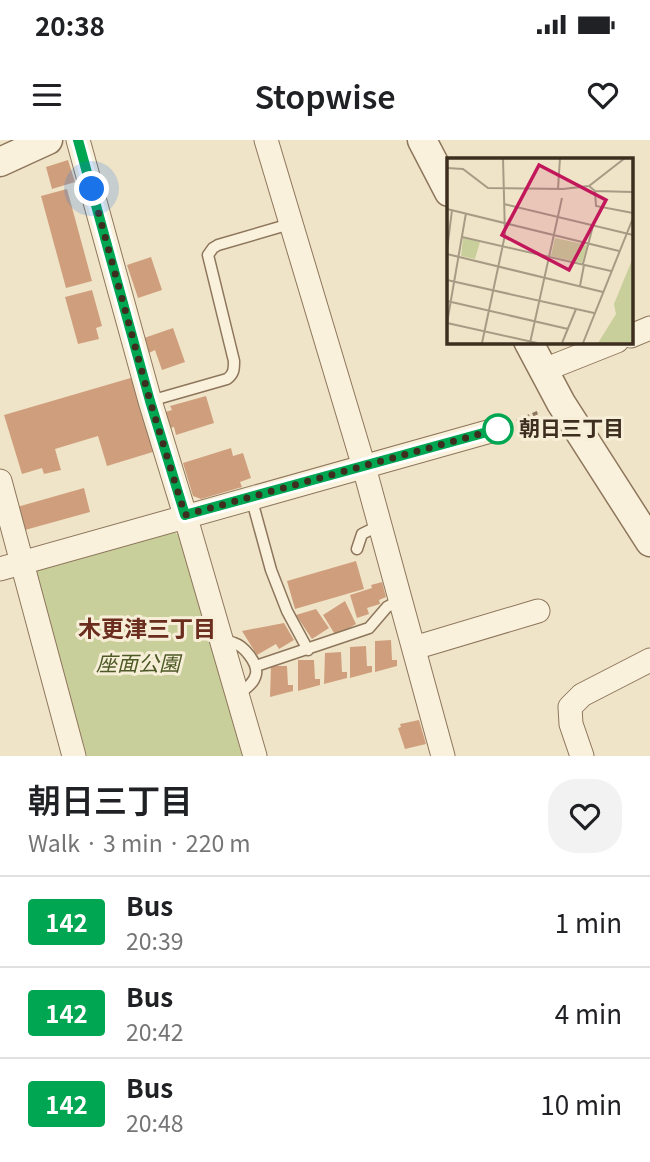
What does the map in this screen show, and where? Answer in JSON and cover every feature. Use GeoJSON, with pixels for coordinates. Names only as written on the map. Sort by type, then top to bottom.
{"type":"FeatureCollection","features":[{"type":"Feature","properties":{"kind":"street"},"geometry":{"type":"LineString","coordinates":[[0,162],[48,140]]}},
{"type":"Feature","properties":{"kind":"street"},"geometry":{"type":"LineString","coordinates":[[78,140],[150,401],[255,756]]}},
{"type":"Feature","properties":{"kind":"street"},"geometry":{"type":"LineString","coordinates":[[266,140],[380,525],[442,756]]}},
{"type":"Feature","properties":{"kind":"street"},"geometry":{"type":"LineString","coordinates":[[422,140],[447,188]]}},
{"type":"Feature","properties":{"kind":"street"},"geometry":{"type":"LineString","coordinates":[[632,336],[650,328]]}},
{"type":"Feature","properties":{"kind":"street"},"geometry":{"type":"LineString","coordinates":[[529,343],[561,403],[650,542]]}},
{"type":"Feature","properties":{"kind":"street"},"geometry":{"type":"LineString","coordinates":[[544,370],[612,343]]}},
{"type":"Feature","properties":{"kind":"street"},"geometry":{"type":"LineString","coordinates":[[0,569],[498,429]]}},
{"type":"Feature","properties":{"kind":"street"},"geometry":{"type":"LineString","coordinates":[[0,481],[74,756]]}},
{"type":"Feature","properties":{"kind":"street"},"geometry":{"type":"LineString","coordinates":[[414,648],[538,611]]}},
{"type":"Feature","properties":{"kind":"street"},"geometry":{"type":"LineString","coordinates":[[582,756],[571,724],[570,707],[582,695],[650,660]]}},
{"type":"Feature","properties":{"kind":"lane"},"geometry":{"type":"LineString","coordinates":[[150,401],[232,376],[234,361],[208,255],[218,245],[290,224]]}},
{"type":"Feature","properties":{"kind":"lane"},"geometry":{"type":"LineString","coordinates":[[251,497],[271,570],[287,611],[308,650]]}},
{"type":"Feature","properties":{"kind":"lane"},"geometry":{"type":"LineString","coordinates":[[357,549],[362,534],[380,525]]}},
{"type":"Feature","properties":{"kind":"lane"},"geometry":{"type":"LineString","coordinates":[[256,666],[369,628],[387,607],[400,600]]}},
{"type":"Feature","properties":{"kind":"lane"},"geometry":{"type":"LineString","coordinates":[[221,642],[234,643],[244,650],[256,666],[251,685],[237,695]]}},
{"type":"Feature","properties":{"kind":"path"},"geometry":{"type":"LineString","coordinates":[[498,429],[561,403]]}},
{"type":"Feature","properties":{"kind":"green space","name":"座面公園"},"geometry":{"type":"Polygon","coordinates":[[[170,529],[180,536],[242,756],[87,756],[34,572],[38,567],[170,529]]]}},
{"type":"Feature","properties":{"kind":"building"},"geometry":{"type":"Polygon","coordinates":[[[68,160],[75,182],[52,189],[46,167],[68,160]]]}},
{"type":"Feature","properties":{"kind":"building"},"geometry":{"type":"Polygon","coordinates":[[[67,189],[92,281],[66,288],[41,196],[67,189]]]}},
{"type":"Feature","properties":{"kind":"building"},"geometry":{"type":"Polygon","coordinates":[[[151,257],[162,290],[138,298],[127,265],[151,257]]]}},
{"type":"Feature","properties":{"kind":"building"},"geometry":{"type":"Polygon","coordinates":[[[92,290],[102,326],[96,328],[99,339],[78,344],[65,297],[92,290]]]}},
{"type":"Feature","properties":{"kind":"building"},"geometry":{"type":"Polygon","coordinates":[[[173,328],[185,362],[162,370],[155,350],[149,353],[144,338],[173,328]]]}},
{"type":"Feature","properties":{"kind":"building"},"geometry":{"type":"Polygon","coordinates":[[[134,377],[156,451],[107,466],[98,436],[55,449],[61,470],[44,474],[42,468],[22,474],[4,415],[134,377]]]}},
{"type":"Feature","properties":{"kind":"building"},"geometry":{"type":"Polygon","coordinates":[[[206,396],[214,423],[176,435],[174,427],[170,428],[165,412],[172,410],[170,406],[206,396]]]}},
{"type":"Feature","properties":{"kind":"building"},"geometry":{"type":"Polygon","coordinates":[[[231,448],[233,456],[243,453],[251,478],[240,482],[242,487],[201,499],[193,496],[183,463],[231,448]]]}},
{"type":"Feature","properties":{"kind":"building"},"geometry":{"type":"Polygon","coordinates":[[[84,488],[90,512],[25,530],[17,507],[84,488]]]}},
{"type":"Feature","properties":{"kind":"building"},"geometry":{"type":"Polygon","coordinates":[[[356,561],[364,589],[295,609],[287,581],[356,561]]]}},
{"type":"Feature","properties":{"kind":"building"},"geometry":{"type":"Polygon","coordinates":[[[382,582],[386,597],[379,600],[380,604],[367,608],[369,614],[357,618],[350,595],[382,582]]]}},
{"type":"Feature","properties":{"kind":"building"},"geometry":{"type":"Polygon","coordinates":[[[345,601],[356,624],[336,636],[323,615],[345,601]]]}},
{"type":"Feature","properties":{"kind":"building"},"geometry":{"type":"Polygon","coordinates":[[[316,609],[329,628],[312,639],[296,615],[316,609]]]}},
{"type":"Feature","properties":{"kind":"building"},"geometry":{"type":"Polygon","coordinates":[[[284,623],[294,640],[279,649],[276,644],[257,655],[242,631],[284,623]]]}},
{"type":"Feature","properties":{"kind":"building"},"geometry":{"type":"Polygon","coordinates":[[[391,640],[392,660],[397,660],[397,666],[375,672],[375,641],[391,640]]]}},
{"type":"Feature","properties":{"kind":"building"},"geometry":{"type":"Polygon","coordinates":[[[366,646],[367,666],[372,666],[372,672],[350,678],[350,647],[366,646]]]}},
{"type":"Feature","properties":{"kind":"building"},"geometry":{"type":"Polygon","coordinates":[[[341,652],[342,672],[347,672],[347,678],[324,684],[325,653],[341,652]]]}},
{"type":"Feature","properties":{"kind":"building"},"geometry":{"type":"Polygon","coordinates":[[[298,660],[314,660],[315,679],[320,679],[320,685],[298,691],[298,660]]]}},
{"type":"Feature","properties":{"kind":"building"},"geometry":{"type":"Polygon","coordinates":[[[271,666],[287,666],[288,685],[293,685],[293,691],[270,697],[271,666]]]}},
{"type":"Feature","properties":{"kind":"building"},"geometry":{"type":"Polygon","coordinates":[[[419,720],[426,744],[405,749],[398,728],[401,727],[400,724],[419,720]]]}},
{"type":"Feature","properties":{"kind":"bus line","name":"142"},"geometry":{"type":"LineString","coordinates":[[78,140],[150,401],[185,515],[498,429]]}},
{"type":"Feature","properties":{"kind":"place","name":"朝日三丁目"},"geometry":{"type":"Point","coordinates":[498,429]}},
{"type":"Feature","properties":{"kind":"district","name":"木更津三丁目"},"geometry":{"type":"Point","coordinates":[147,629]}},
{"type":"Feature","properties":{"kind":"route"},"geometry":{"type":"LineString","coordinates":[[92,189],[150,401],[185,515],[498,429]]}}]}
